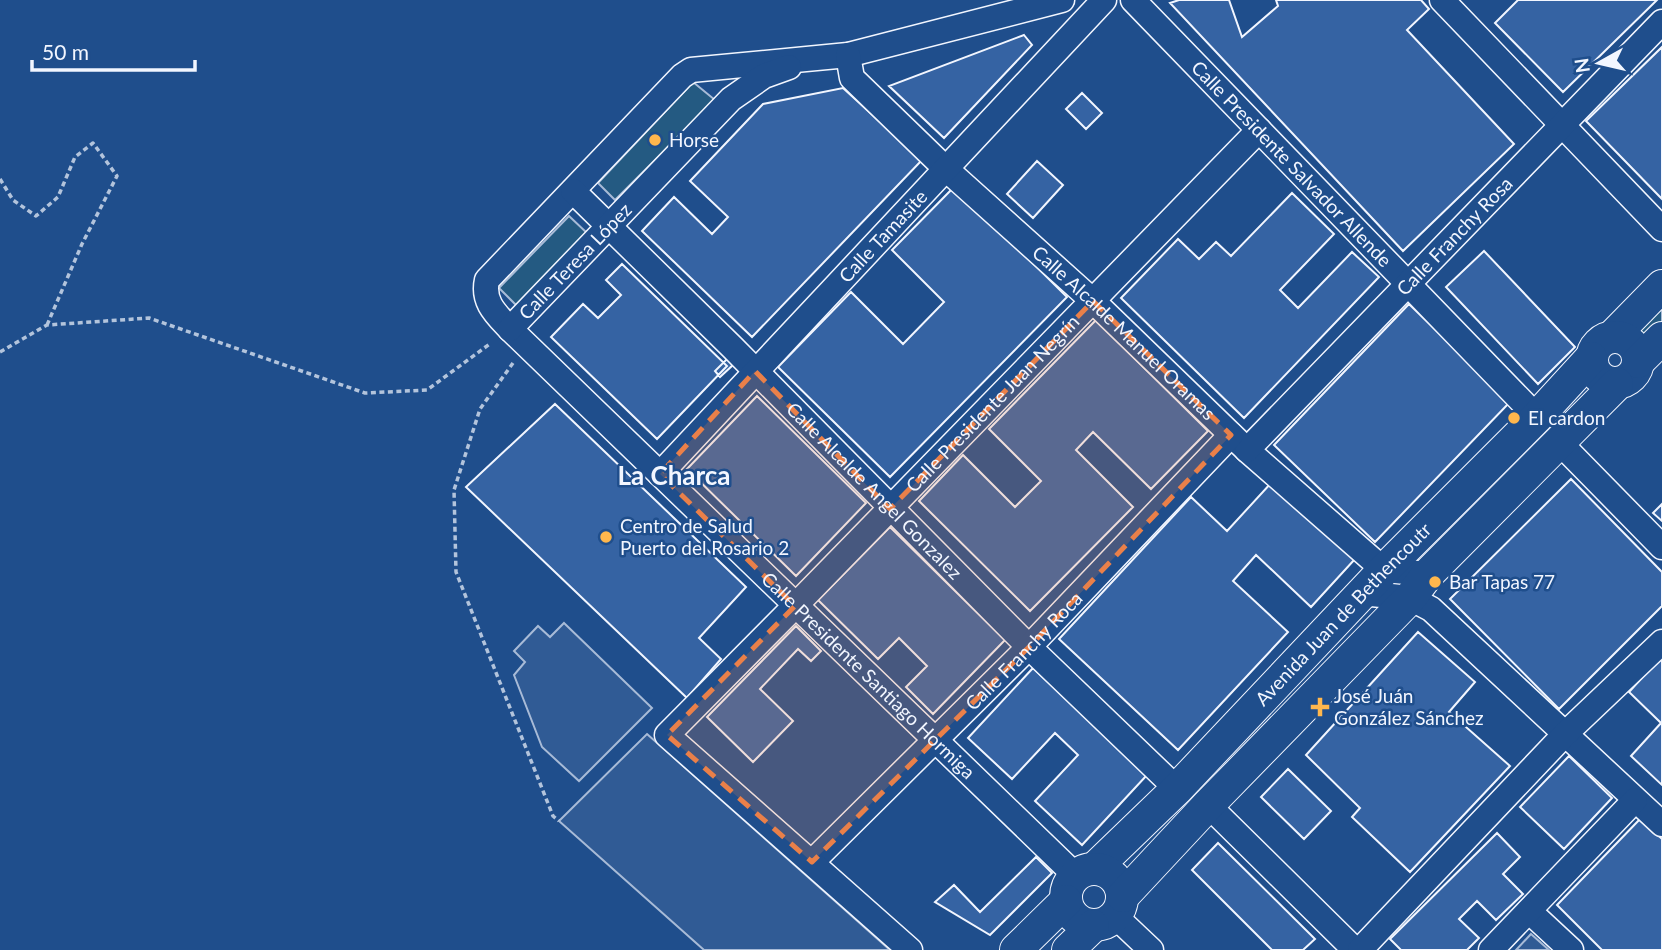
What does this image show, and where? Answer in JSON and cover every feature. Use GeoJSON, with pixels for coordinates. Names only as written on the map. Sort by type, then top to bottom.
{"type":"FeatureCollection","features":[{"type":"Feature","properties":{"kind":"main road","name":"Avenida Juan de Bethencoutr"},"geometry":{"type":"LineString","coordinates":[[1016,950],[1079,881],[1177,789],[1384,570],[1537,417],[1662,286]]}},
{"type":"Feature","properties":{"kind":"main road"},"geometry":{"type":"LineString","coordinates":[[1623,338],[1632,343],[1637,352],[1628,373],[1607,382],[1598,377],[1593,368],[1602,347],[1623,338]]}},
{"type":"Feature","properties":{"kind":"main road","name":"Avenida Juan de Bethencoutr"},"geometry":{"type":"LineString","coordinates":[[1068,950],[1111,912],[1208,805],[1558,441],[1662,338]]}},
{"type":"Feature","properties":{"kind":"main road"},"geometry":{"type":"LineString","coordinates":[[1109,872],[1119,882],[1111,912],[1081,922],[1070,913],[1079,881],[1109,872]]}},
{"type":"Feature","properties":{"kind":"street","name":"Calle Teresa López"},"geometry":{"type":"LineString","coordinates":[[806,60],[764,76],[731,99],[608,227],[518,337],[487,302],[487,279],[682,76],[691,70],[848,55],[1062,0]]}},
{"type":"Feature","properties":{"kind":"street","name":"Calle Tamasite"},"geometry":{"type":"LineString","coordinates":[[660,474],[1104,0]]}},
{"type":"Feature","properties":{"kind":"street","name":"Calle Presidente Salvador Allende"},"geometry":{"type":"LineString","coordinates":[[1133,0],[1537,417]]}},
{"type":"Feature","properties":{"kind":"street"},"geometry":{"type":"LineString","coordinates":[[1441,0],[1662,229]]}},
{"type":"Feature","properties":{"kind":"street","name":"Calle Franchy Rosa"},"geometry":{"type":"LineString","coordinates":[[1239,442],[1408,284],[1662,22]]}},
{"type":"Feature","properties":{"kind":"street","name":"Calle Alcalde Manuel Oramas"},"geometry":{"type":"LineString","coordinates":[[848,55],[852,78],[946,169],[1093,301],[1239,442],[1384,570]]}},
{"type":"Feature","properties":{"kind":"street","name":"Calle Presidente Juan Negrín"},"geometry":{"type":"LineString","coordinates":[[812,862],[667,734],[1259,130]]}},
{"type":"Feature","properties":{"kind":"street","name":"Calle Alcalde Angel Gonzalez"},"geometry":{"type":"LineString","coordinates":[[573,191],[1029,647],[1177,789]]}},
{"type":"Feature","properties":{"kind":"street","name":"Calle Presidente Santiago Hormiga"},"geometry":{"type":"LineString","coordinates":[[518,337],[1079,881]]}},
{"type":"Feature","properties":{"kind":"street"},"geometry":{"type":"LineString","coordinates":[[1558,441],[1662,547]]}},
{"type":"Feature","properties":{"kind":"street","name":"Calle Franchy Roca"},"geometry":{"type":"LineString","coordinates":[[812,862],[1239,442]]}},
{"type":"Feature","properties":{"kind":"street"},"geometry":{"type":"LineString","coordinates":[[1384,570],[1419,586],[1430,610],[1662,824]]}},
{"type":"Feature","properties":{"kind":"street"},"geometry":{"type":"LineString","coordinates":[[1362,593],[1419,586]]}},
{"type":"Feature","properties":{"kind":"street"},"geometry":{"type":"LineString","coordinates":[[1208,805],[1357,950],[1565,734],[1662,642]]}},
{"type":"Feature","properties":{"kind":"street"},"geometry":{"type":"LineString","coordinates":[[1491,950],[1635,800]]}},
{"type":"Feature","properties":{"kind":"street"},"geometry":{"type":"LineString","coordinates":[[812,862],[910,950]]}},
{"type":"Feature","properties":{"kind":"street"},"geometry":{"type":"LineString","coordinates":[[1529,911],[1571,950]]}},
{"type":"Feature","properties":{"kind":"street"},"geometry":{"type":"LineString","coordinates":[[1111,912],[1151,950]]}},
{"type":"Feature","properties":{"kind":"path"},"geometry":{"type":"LineString","coordinates":[[0,179],[13,200],[36,216],[58,197],[75,157],[93,143],[117,177],[82,244],[47,325]]}},
{"type":"Feature","properties":{"kind":"path"},"geometry":{"type":"LineString","coordinates":[[0,352],[47,325],[149,318],[365,393],[427,390],[518,337]]}},
{"type":"Feature","properties":{"kind":"path"},"geometry":{"type":"LineString","coordinates":[[518,337],[480,409],[454,490],[456,572],[553,817],[559,821]]}},
{"type":"Feature","properties":{"kind":"highlighted area"},"geometry":{"type":"Polygon","coordinates":[[[1093,301],[1231,435],[1029,647],[812,862],[667,735],[795,606],[660,474],[755,371],[890,509],[1093,301]]]}},
{"type":"Feature","properties":{"kind":"shaded area"},"geometry":{"type":"Polygon","coordinates":[[[693,82],[715,100],[615,200],[598,183],[693,82]]]}},
{"type":"Feature","properties":{"kind":"shaded area"},"geometry":{"type":"Polygon","coordinates":[[[569,216],[587,233],[517,306],[499,288],[569,216]]]}},
{"type":"Feature","properties":{"kind":"shaded area"},"geometry":{"type":"Polygon","coordinates":[[[1662,296],[1662,328],[1644,347],[1630,329],[1662,296]]]}},
{"type":"Feature","properties":{"kind":"shaded area"},"geometry":{"type":"Polygon","coordinates":[[[564,623],[652,708],[579,781],[542,747],[514,675],[525,662],[514,651],[538,626],[550,637],[564,623]]]}},
{"type":"Feature","properties":{"kind":"shaded area"},"geometry":{"type":"Polygon","coordinates":[[[647,734],[890,950],[704,950],[559,821],[647,734]]]}},
{"type":"Feature","properties":{"kind":"shaded area"},"geometry":{"type":"Polygon","coordinates":[[[1531,934],[1549,950],[1516,950],[1531,934]]]}},
{"type":"Feature","properties":{"kind":"building"},"geometry":{"type":"Polygon","coordinates":[[[1179,0],[1229,0],[1242,37],[1278,6],[1276,0],[1421,0],[1429,9],[1407,30],[1514,144],[1403,251],[1170,3],[1179,0]]]}},
{"type":"Feature","properties":{"kind":"building"},"geometry":{"type":"Polygon","coordinates":[[[1518,0],[1657,0],[1563,92],[1495,23],[1518,0]]]}},
{"type":"Feature","properties":{"kind":"building"},"geometry":{"type":"Polygon","coordinates":[[[1024,35],[1032,45],[944,138],[889,86],[1024,35]]]}},
{"type":"Feature","properties":{"kind":"building"},"geometry":{"type":"Polygon","coordinates":[[[1662,47],[1662,199],[1586,121],[1662,47]]]}},
{"type":"Feature","properties":{"kind":"building"},"geometry":{"type":"Polygon","coordinates":[[[843,88],[922,160],[752,337],[642,231],[674,197],[712,234],[728,217],[690,181],[763,104],[843,88]]]}},
{"type":"Feature","properties":{"kind":"building"},"geometry":{"type":"Polygon","coordinates":[[[1082,93],[1102,113],[1086,129],[1066,109],[1082,93]]]}},
{"type":"Feature","properties":{"kind":"building"},"geometry":{"type":"Polygon","coordinates":[[[1037,161],[1063,185],[1033,218],[1007,194],[1037,161]]]}},
{"type":"Feature","properties":{"kind":"building"},"geometry":{"type":"Polygon","coordinates":[[[955,186],[1067,297],[890,477],[778,367],[851,292],[903,344],[944,302],[892,250],[955,186]]]}},
{"type":"Feature","properties":{"kind":"building"},"geometry":{"type":"Polygon","coordinates":[[[1292,193],[1334,234],[1280,290],[1298,308],[1352,252],[1379,277],[1244,418],[1121,298],[1178,239],[1199,259],[1216,242],[1231,256],[1292,193]]]}},
{"type":"Feature","properties":{"kind":"building"},"geometry":{"type":"Polygon","coordinates":[[[1484,251],[1575,347],[1538,384],[1446,287],[1484,251]]]}},
{"type":"Feature","properties":{"kind":"building"},"geometry":{"type":"Polygon","coordinates":[[[622,264],[727,366],[657,439],[551,337],[583,304],[598,318],[621,295],[606,280],[622,264]]]}},
{"type":"Feature","properties":{"kind":"building"},"geometry":{"type":"Polygon","coordinates":[[[1409,304],[1510,402],[1375,542],[1274,445],[1409,304]]]}},
{"type":"Feature","properties":{"kind":"building"},"geometry":{"type":"Polygon","coordinates":[[[1096,320],[1208,431],[1151,489],[1093,432],[1076,450],[1133,507],[1030,611],[919,501],[963,455],[1015,507],[1041,481],[989,429],[1096,320]]]}},
{"type":"Feature","properties":{"kind":"building"},"geometry":{"type":"Polygon","coordinates":[[[729,357],[734,364],[720,377],[715,371],[729,357]]]}},
{"type":"Feature","properties":{"kind":"building"},"geometry":{"type":"Polygon","coordinates":[[[757,396],[866,503],[796,576],[687,469],[757,396]]]}},
{"type":"Feature","properties":{"kind":"building","name":"Centro de Salud Puerto del Rosario 2"},"geometry":{"type":"Polygon","coordinates":[[[555,404],[746,587],[699,638],[721,659],[687,698],[466,487],[555,404]]]}},
{"type":"Feature","properties":{"kind":"building"},"geometry":{"type":"Polygon","coordinates":[[[1571,479],[1662,572],[1662,606],[1559,709],[1450,599],[1571,479]]]}},
{"type":"Feature","properties":{"kind":"building"},"geometry":{"type":"Polygon","coordinates":[[[1272,482],[1355,559],[1311,607],[1256,555],[1233,581],[1288,632],[1178,750],[1059,639],[1191,497],[1227,531],[1272,482]]]}},
{"type":"Feature","properties":{"kind":"building"},"geometry":{"type":"Polygon","coordinates":[[[1662,504],[1662,521],[1653,513],[1662,504]]]}},
{"type":"Feature","properties":{"kind":"building"},"geometry":{"type":"Polygon","coordinates":[[[890,527],[1005,640],[933,714],[906,687],[927,666],[899,638],[878,659],[818,600],[890,527]]]}},
{"type":"Feature","properties":{"kind":"building"},"geometry":{"type":"Polygon","coordinates":[[[796,626],[821,651],[811,661],[798,649],[760,689],[793,721],[753,762],[707,717],[796,626]]]}},
{"type":"Feature","properties":{"kind":"building"},"geometry":{"type":"Polygon","coordinates":[[[1418,632],[1475,682],[1449,712],[1510,766],[1410,872],[1352,817],[1360,808],[1306,755],[1418,632]]]}},
{"type":"Feature","properties":{"kind":"building"},"geometry":{"type":"Polygon","coordinates":[[[1662,656],[1662,785],[1631,756],[1661,723],[1629,692],[1662,656]]]}},
{"type":"Feature","properties":{"kind":"building"},"geometry":{"type":"Polygon","coordinates":[[[1033,668],[1147,775],[1082,845],[1035,801],[1078,755],[1055,733],[1012,779],[968,738],[1033,668]]]}},
{"type":"Feature","properties":{"kind":"building"},"geometry":{"type":"Polygon","coordinates":[[[1569,756],[1612,798],[1564,849],[1520,807],[1569,756]]]}},
{"type":"Feature","properties":{"kind":"building"},"geometry":{"type":"Polygon","coordinates":[[[1288,769],[1331,811],[1304,839],[1261,797],[1288,769]]]}},
{"type":"Feature","properties":{"kind":"building"},"geometry":{"type":"Polygon","coordinates":[[[1641,818],[1662,839],[1662,950],[1602,950],[1557,905],[1641,818]]]}},
{"type":"Feature","properties":{"kind":"building"},"geometry":{"type":"Polygon","coordinates":[[[1497,833],[1520,857],[1503,874],[1523,894],[1496,920],[1477,901],[1459,919],[1479,938],[1467,950],[1401,950],[1390,939],[1497,833]]]}},
{"type":"Feature","properties":{"kind":"building"},"geometry":{"type":"Polygon","coordinates":[[[1218,843],[1315,939],[1303,950],[1272,950],[1192,870],[1218,843]]]}},
{"type":"Feature","properties":{"kind":"building"},"geometry":{"type":"Polygon","coordinates":[[[1036,857],[1052,873],[990,935],[935,902],[954,885],[980,912],[1036,857]]]}},
{"type":"Feature","properties":{"kind":"place","name":"Horse"},"geometry":{"type":"Point","coordinates":[655,140]}},
{"type":"Feature","properties":{"kind":"place","name":"El cardon"},"geometry":{"type":"Point","coordinates":[1514,418]}},
{"type":"Feature","properties":{"kind":"place","name":"Centro de Salud Puerto del Rosario 2"},"geometry":{"type":"Point","coordinates":[606,537]}},
{"type":"Feature","properties":{"kind":"place","name":"Bar Tapas 77"},"geometry":{"type":"Point","coordinates":[1435,582]}},
{"type":"Feature","properties":{"kind":"place","name":"José Juán González Sánchez"},"geometry":{"type":"Point","coordinates":[1320,707]}},
{"type":"Feature","properties":{"kind":"district","name":"La Charca"},"geometry":{"type":"Point","coordinates":[674,476]}}]}
